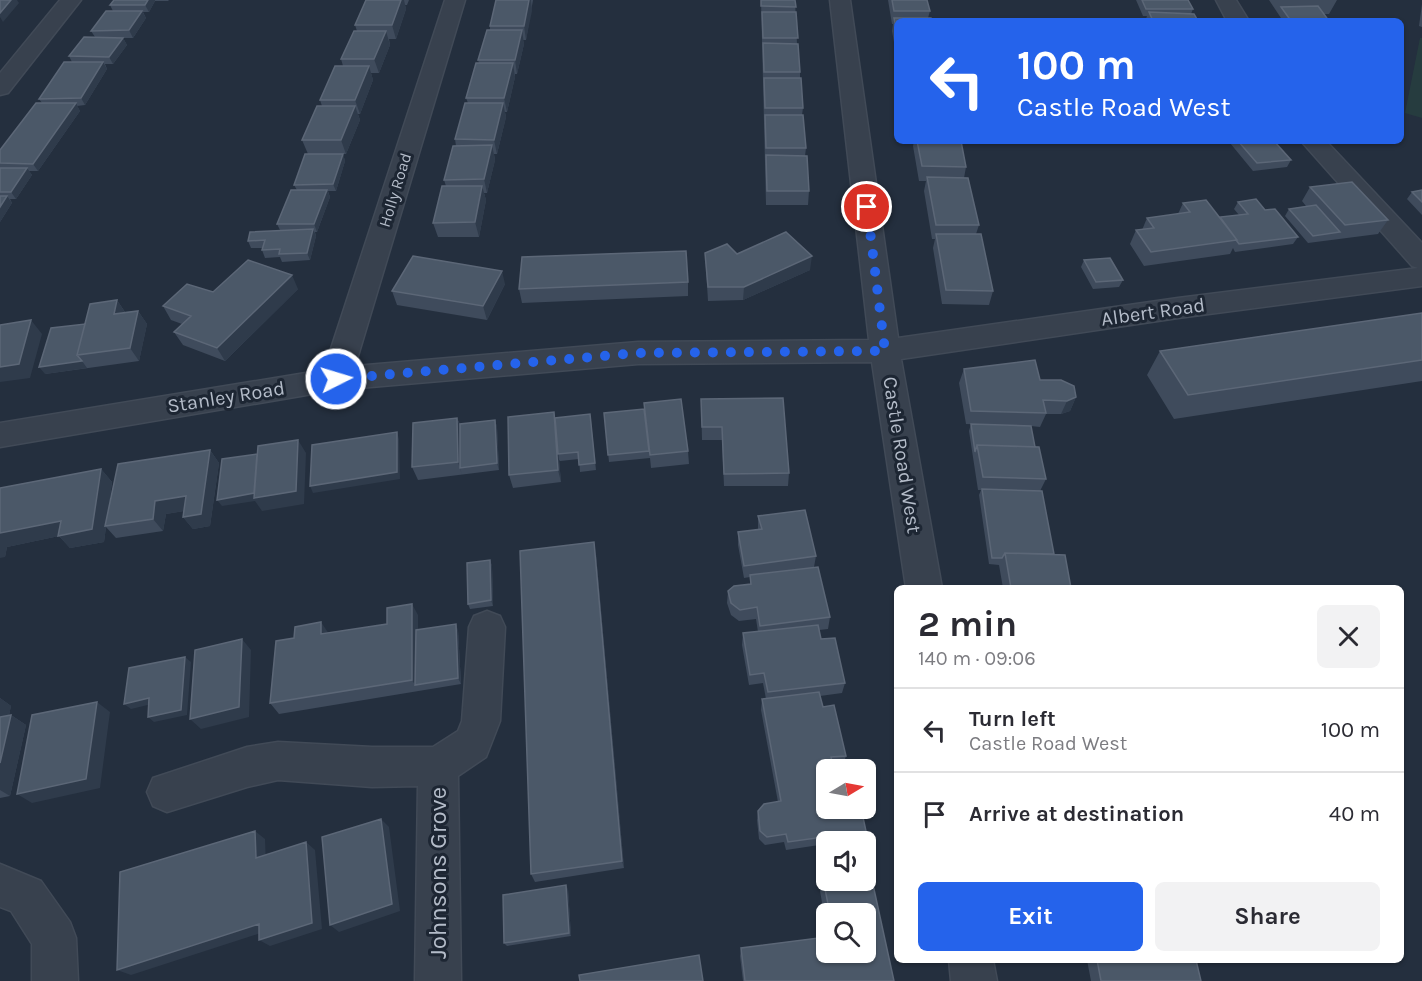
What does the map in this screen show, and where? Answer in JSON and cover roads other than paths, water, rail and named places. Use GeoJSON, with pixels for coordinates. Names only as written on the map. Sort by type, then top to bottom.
{"type":"FeatureCollection","features":[{"type":"Feature","properties":{"kind":"street"},"geometry":{"type":"LineString","coordinates":[[0,88],[71,0]]}},
{"type":"Feature","properties":{"kind":"street","name":"Holly Road"},"geometry":{"type":"LineString","coordinates":[[336,379],[454,0]]}},
{"type":"Feature","properties":{"kind":"street","name":"Castle Road West"},"geometry":{"type":"LineString","coordinates":[[840,0],[885,351],[924,585]]}},
{"type":"Feature","properties":{"kind":"street"},"geometry":{"type":"LineString","coordinates":[[1226,0],[1236,18]]}},
{"type":"Feature","properties":{"kind":"street"},"geometry":{"type":"LineString","coordinates":[[1316,144],[1422,261]]}},
{"type":"Feature","properties":{"kind":"street","name":"Albert Road"},"geometry":{"type":"LineString","coordinates":[[885,351],[1178,308],[1422,277]]}},
{"type":"Feature","properties":{"kind":"street","name":"Stanley Road"},"geometry":{"type":"LineString","coordinates":[[0,435],[336,379],[638,353],[885,351]]}},
{"type":"Feature","properties":{"kind":"street","name":"Johnsons Grove"},"geometry":{"type":"LineString","coordinates":[[167,792],[247,767],[278,761],[372,767],[438,766],[472,744],[481,721],[487,627]]}},
{"type":"Feature","properties":{"kind":"street","name":"Johnsons Grove"},"geometry":{"type":"LineString","coordinates":[[438,766],[438,981]]}},
{"type":"Feature","properties":{"kind":"street"},"geometry":{"type":"LineString","coordinates":[[0,885],[26,896],[54,938],[55,981]]}},
{"type":"Feature","properties":{"kind":"street"},"geometry":{"type":"LineString","coordinates":[[971,963],[974,981]]}}]}
